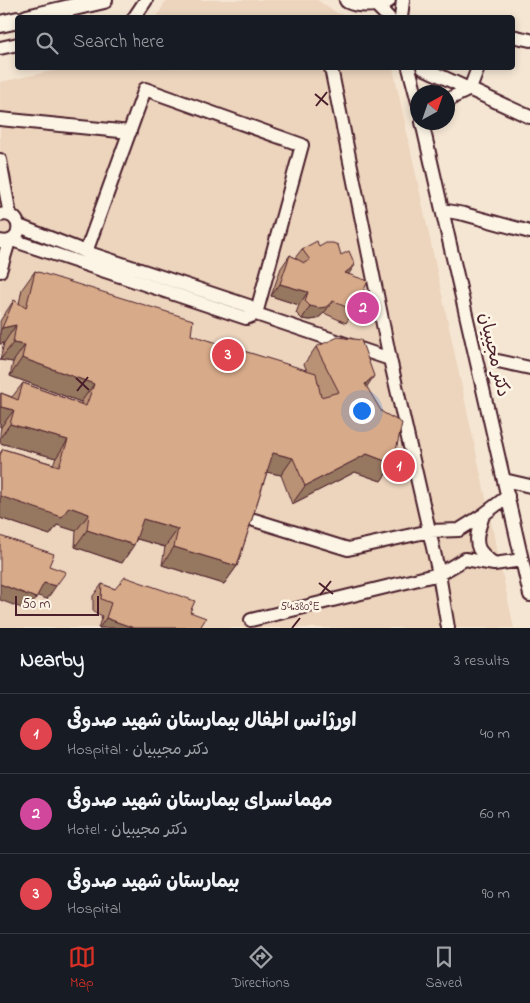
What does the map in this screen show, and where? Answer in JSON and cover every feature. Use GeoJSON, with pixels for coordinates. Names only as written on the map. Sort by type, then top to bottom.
{"type":"FeatureCollection","features":[{"type":"Feature","properties":{"kind":"main road"},"geometry":{"type":"LineString","coordinates":[[40,15],[104,0]]}},
{"type":"Feature","properties":{"kind":"main road"},"geometry":{"type":"LineString","coordinates":[[348,0],[363,4],[381,2]]}},
{"type":"Feature","properties":{"kind":"main road"},"geometry":{"type":"LineString","coordinates":[[0,24],[15,21]]}},
{"type":"Feature","properties":{"kind":"street"},"geometry":{"type":"LineString","coordinates":[[136,15],[146,0]]}},
{"type":"Feature","properties":{"kind":"street"},"geometry":{"type":"LineString","coordinates":[[401,15],[403,0]]}},
{"type":"Feature","properties":{"kind":"street"},"geometry":{"type":"LineString","coordinates":[[381,2],[387,15]]}},
{"type":"Feature","properties":{"kind":"street"},"geometry":{"type":"LineString","coordinates":[[515,37],[530,40]]}},
{"type":"Feature","properties":{"kind":"street"},"geometry":{"type":"LineString","coordinates":[[0,48],[15,45]]}},
{"type":"Feature","properties":{"kind":"street"},"geometry":{"type":"LineString","coordinates":[[331,70],[390,359],[439,574],[448,628]]}},
{"type":"Feature","properties":{"kind":"street"},"geometry":{"type":"LineString","coordinates":[[410,70],[414,85]]}},
{"type":"Feature","properties":{"kind":"street"},"geometry":{"type":"LineString","coordinates":[[427,70],[530,118]]}},
{"type":"Feature","properties":{"kind":"street"},"geometry":{"type":"LineString","coordinates":[[455,96],[470,89],[477,70]]}},
{"type":"Feature","properties":{"kind":"street"},"geometry":{"type":"LineString","coordinates":[[86,252],[145,89],[302,145],[256,314]]}},
{"type":"Feature","properties":{"kind":"street"},"geometry":{"type":"LineString","coordinates":[[0,119],[130,132]]}},
{"type":"Feature","properties":{"kind":"street","name":"دکتر مجیبیان"},"geometry":{"type":"LineString","coordinates":[[427,130],[442,210],[529,586]]}},
{"type":"Feature","properties":{"kind":"street"},"geometry":{"type":"LineString","coordinates":[[0,160],[5,215],[17,221],[19,226],[16,237],[7,241]]}},
{"type":"Feature","properties":{"kind":"street"},"geometry":{"type":"LineString","coordinates":[[442,210],[530,232]]}},
{"type":"Feature","properties":{"kind":"street"},"geometry":{"type":"LineString","coordinates":[[19,226],[86,252],[249,306],[256,314],[390,359]]}},
{"type":"Feature","properties":{"kind":"street"},"geometry":{"type":"LineString","coordinates":[[7,241],[246,318],[256,314]]}},
{"type":"Feature","properties":{"kind":"street"},"geometry":{"type":"LineString","coordinates":[[0,271],[7,241]]}},
{"type":"Feature","properties":{"kind":"street"},"geometry":{"type":"LineString","coordinates":[[498,361],[530,368]]}},
{"type":"Feature","properties":{"kind":"street"},"geometry":{"type":"LineString","coordinates":[[504,480],[530,486]]}},
{"type":"Feature","properties":{"kind":"street"},"geometry":{"type":"LineString","coordinates":[[254,520],[348,549],[430,531],[459,530],[483,516],[508,496]]}},
{"type":"Feature","properties":{"kind":"street"},"geometry":{"type":"LineString","coordinates":[[483,516],[478,529],[477,540],[479,550],[494,564]]}},
{"type":"Feature","properties":{"kind":"street"},"geometry":{"type":"LineString","coordinates":[[251,620],[439,574],[465,560],[494,564],[522,560]]}},
{"type":"Feature","properties":{"kind":"shaded area"},"geometry":{"type":"Polygon","coordinates":[[[174,0],[317,0],[337,13],[344,15],[158,15],[165,2],[174,0]]]}},
{"type":"Feature","properties":{"kind":"shaded area"},"geometry":{"type":"Polygon","coordinates":[[[57,70],[393,70],[514,628],[0,628],[0,82],[57,70]]]}},
{"type":"Feature","properties":{"kind":"building"},"geometry":{"type":"Polygon","coordinates":[[[317,241],[319,247],[326,243],[338,245],[341,255],[349,251],[355,265],[345,273],[368,281],[354,311],[333,301],[326,307],[310,306],[305,301],[308,292],[280,284],[290,255],[304,263],[310,260],[302,249],[317,241]]]}},
{"type":"Feature","properties":{"kind":"building"},"geometry":{"type":"Polygon","coordinates":[[[35,271],[193,320],[191,335],[316,373],[321,397],[339,392],[316,347],[338,337],[361,340],[374,376],[365,384],[382,412],[402,423],[393,464],[367,454],[305,486],[293,458],[273,453],[237,566],[174,547],[178,529],[143,519],[134,545],[87,530],[89,514],[69,507],[62,517],[0,496],[0,455],[3,449],[59,466],[68,440],[10,424],[14,410],[1,407],[1,393],[18,400],[23,383],[86,406],[94,384],[22,358],[25,345],[13,343],[16,325],[2,328],[14,300],[26,308],[35,271]]]}},
{"type":"Feature","properties":{"kind":"building"},"geometry":{"type":"Polygon","coordinates":[[[0,536],[54,554],[49,566],[66,572],[56,586],[44,583],[36,598],[0,584],[0,536]]]}},
{"type":"Feature","properties":{"kind":"building"},"geometry":{"type":"Polygon","coordinates":[[[125,577],[195,601],[190,612],[206,618],[200,628],[134,628],[106,618],[111,603],[101,599],[102,584],[115,589],[125,577]]]}},
{"type":"Feature","properties":{"kind":"place","name":"مهمانسرای بیمارستان شهید صدوقی"},"geometry":{"type":"Point","coordinates":[363,308]}},
{"type":"Feature","properties":{"kind":"place","name":"بیمارستان شهید صدوقی"},"geometry":{"type":"Point","coordinates":[228,355]}},
{"type":"Feature","properties":{"kind":"place","name":"اورژانس اطفال بیمارستان شهید صدوقی"},"geometry":{"type":"Point","coordinates":[399,466]}}]}
